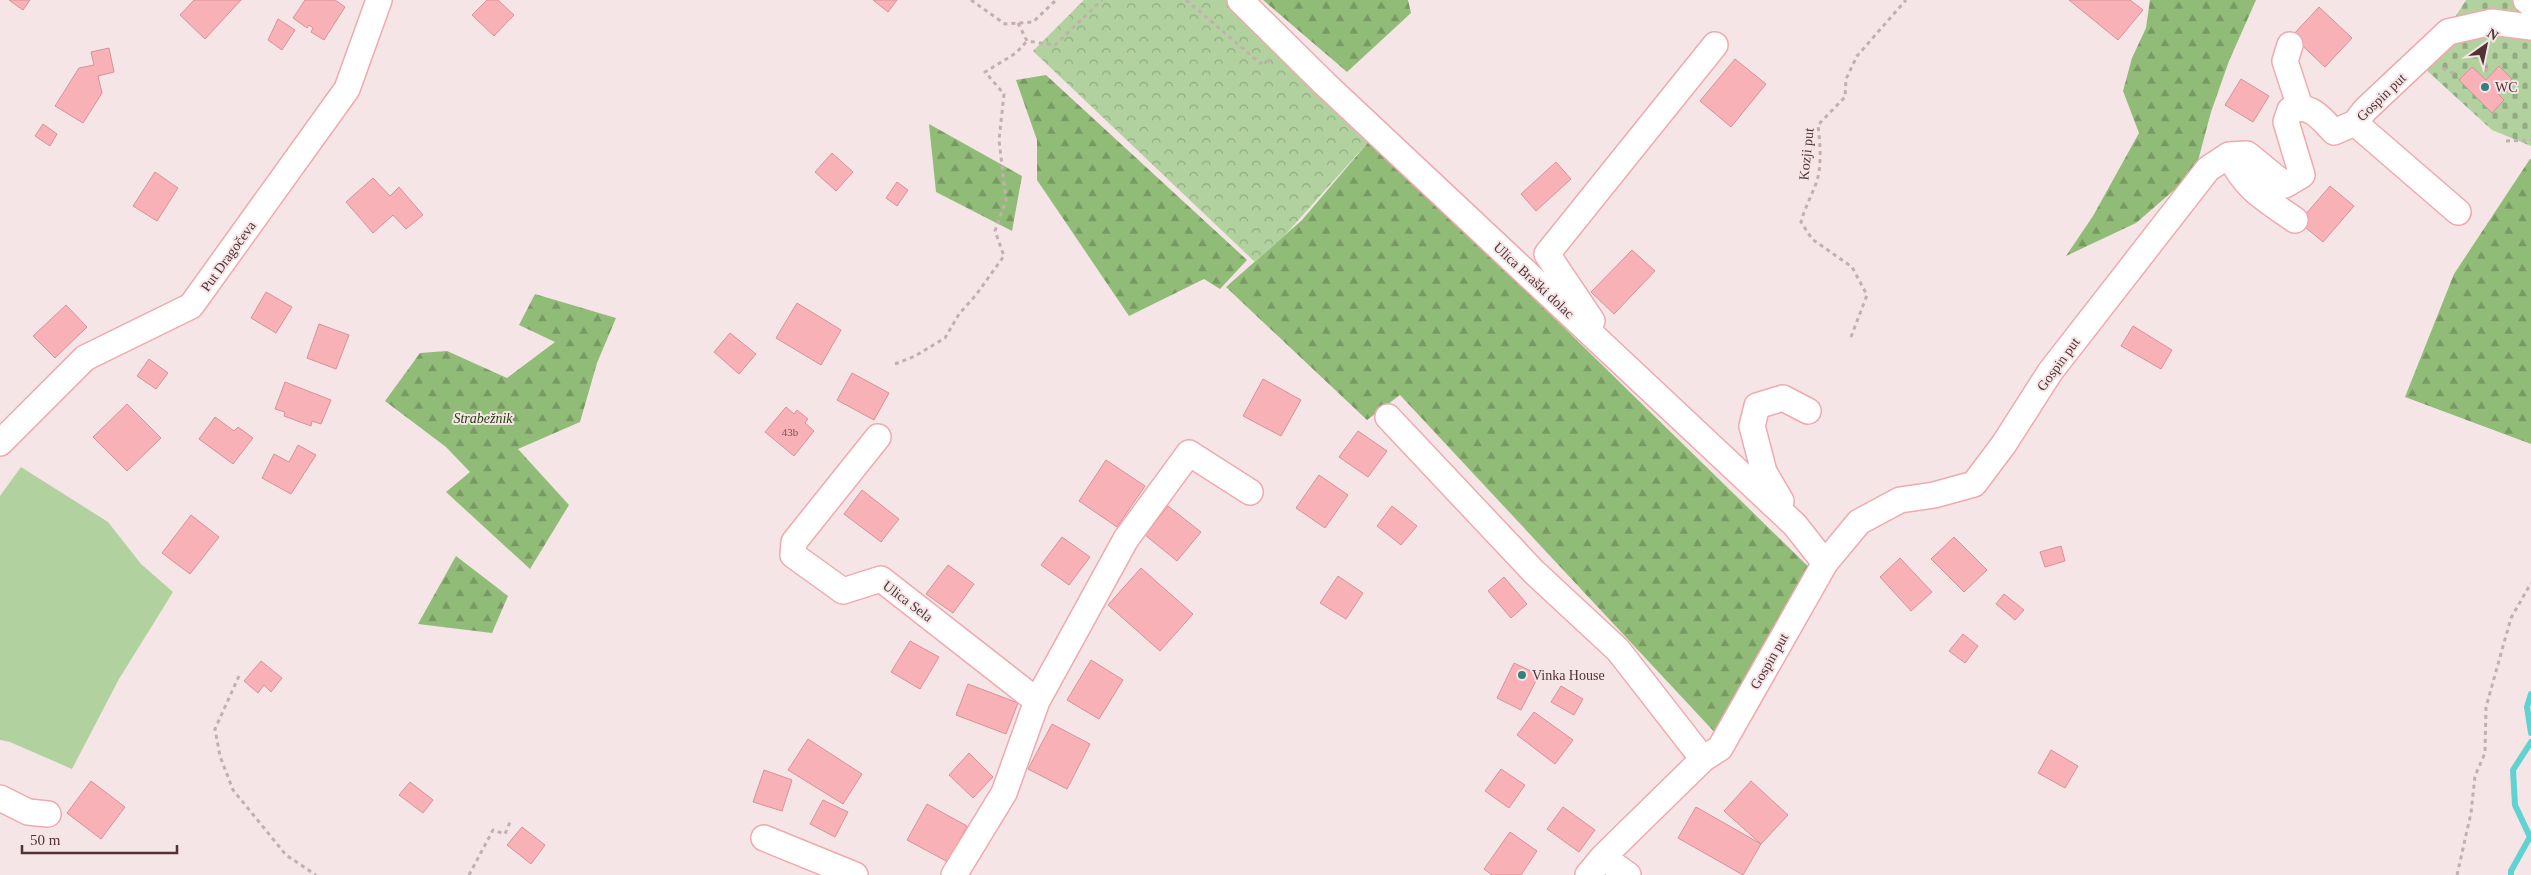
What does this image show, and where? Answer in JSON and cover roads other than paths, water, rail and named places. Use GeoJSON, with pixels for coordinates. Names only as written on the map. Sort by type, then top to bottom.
{"type":"FeatureCollection","features":[{"type":"Feature","properties":{"kind":"street","name":"Put Dragočeva"},"geometry":{"type":"LineString","coordinates":[[0,443],[85,358],[191,306],[348,89],[379,0]]}},
{"type":"Feature","properties":{"kind":"street","name":"Ulica Braški dolac"},"geometry":{"type":"LineString","coordinates":[[1240,0],[1331,89],[1795,525],[1825,563]]}},
{"type":"Feature","properties":{"kind":"street"},"geometry":{"type":"LineString","coordinates":[[2526,0],[2531,4]]}},
{"type":"Feature","properties":{"kind":"street","name":"Gospin put"},"geometry":{"type":"LineString","coordinates":[[2300,107],[2314,111],[2334,132],[2355,122],[2365,110],[2448,32],[2492,22],[2531,27]]}},
{"type":"Feature","properties":{"kind":"street"},"geometry":{"type":"LineString","coordinates":[[2290,44],[2284,61],[2300,107],[2290,110],[2286,122],[2302,175],[2295,181],[2285,185],[2247,154],[2229,155],[2238,174],[2252,190],[2295,220]]}},
{"type":"Feature","properties":{"kind":"street"},"geometry":{"type":"LineString","coordinates":[[1617,358],[1546,254],[1716,45]]}},
{"type":"Feature","properties":{"kind":"street"},"geometry":{"type":"LineString","coordinates":[[2355,122],[2458,212]]}},
{"type":"Feature","properties":{"kind":"street","name":"Gospin put"},"geometry":{"type":"LineString","coordinates":[[1595,866],[1703,759],[1720,748],[1825,563],[1859,522],[1900,500],[1974,484],[2004,444],[2050,372],[2208,169],[2229,155]]}},
{"type":"Feature","properties":{"kind":"street"},"geometry":{"type":"LineString","coordinates":[[1795,525],[1764,472],[1752,426],[1757,406],[1783,398],[1808,411]]}},
{"type":"Feature","properties":{"kind":"street"},"geometry":{"type":"LineString","coordinates":[[1388,417],[1534,572],[1618,650],[1703,759]]}},
{"type":"Feature","properties":{"kind":"street","name":"Ulica Sela"},"geometry":{"type":"LineString","coordinates":[[878,436],[794,542],[793,555],[843,591],[881,579],[1037,701]]}},
{"type":"Feature","properties":{"kind":"street"},"geometry":{"type":"LineString","coordinates":[[954,875],[1004,793],[1037,701],[1126,539],[1189,453],[1250,492]]}},
{"type":"Feature","properties":{"kind":"street"},"geometry":{"type":"LineString","coordinates":[[0,798],[28,812],[48,814]]}},
{"type":"Feature","properties":{"kind":"street"},"geometry":{"type":"LineString","coordinates":[[764,838],[855,875]]}},
{"type":"Feature","properties":{"kind":"street"},"geometry":{"type":"LineString","coordinates":[[1595,866],[1628,875]]}},
{"type":"Feature","properties":{"kind":"waterway"},"geometry":{"type":"LineString","coordinates":[[2531,694],[2527,707],[2531,733]]}},
{"type":"Feature","properties":{"kind":"waterway"},"geometry":{"type":"LineString","coordinates":[[2511,875],[2511,871],[2530,837],[2515,805],[2513,770],[2531,742]]}},
{"type":"Feature","properties":{"kind":"place","name":"WC"},"geometry":{"type":"Point","coordinates":[2485,87]}},
{"type":"Feature","properties":{"kind":"place","name":"Vinka House"},"geometry":{"type":"Point","coordinates":[1522,675]}},
{"type":"Feature","properties":{"kind":"park label","name":"Strabežnik"},"geometry":{"type":"Point","coordinates":[483,418]}}]}
